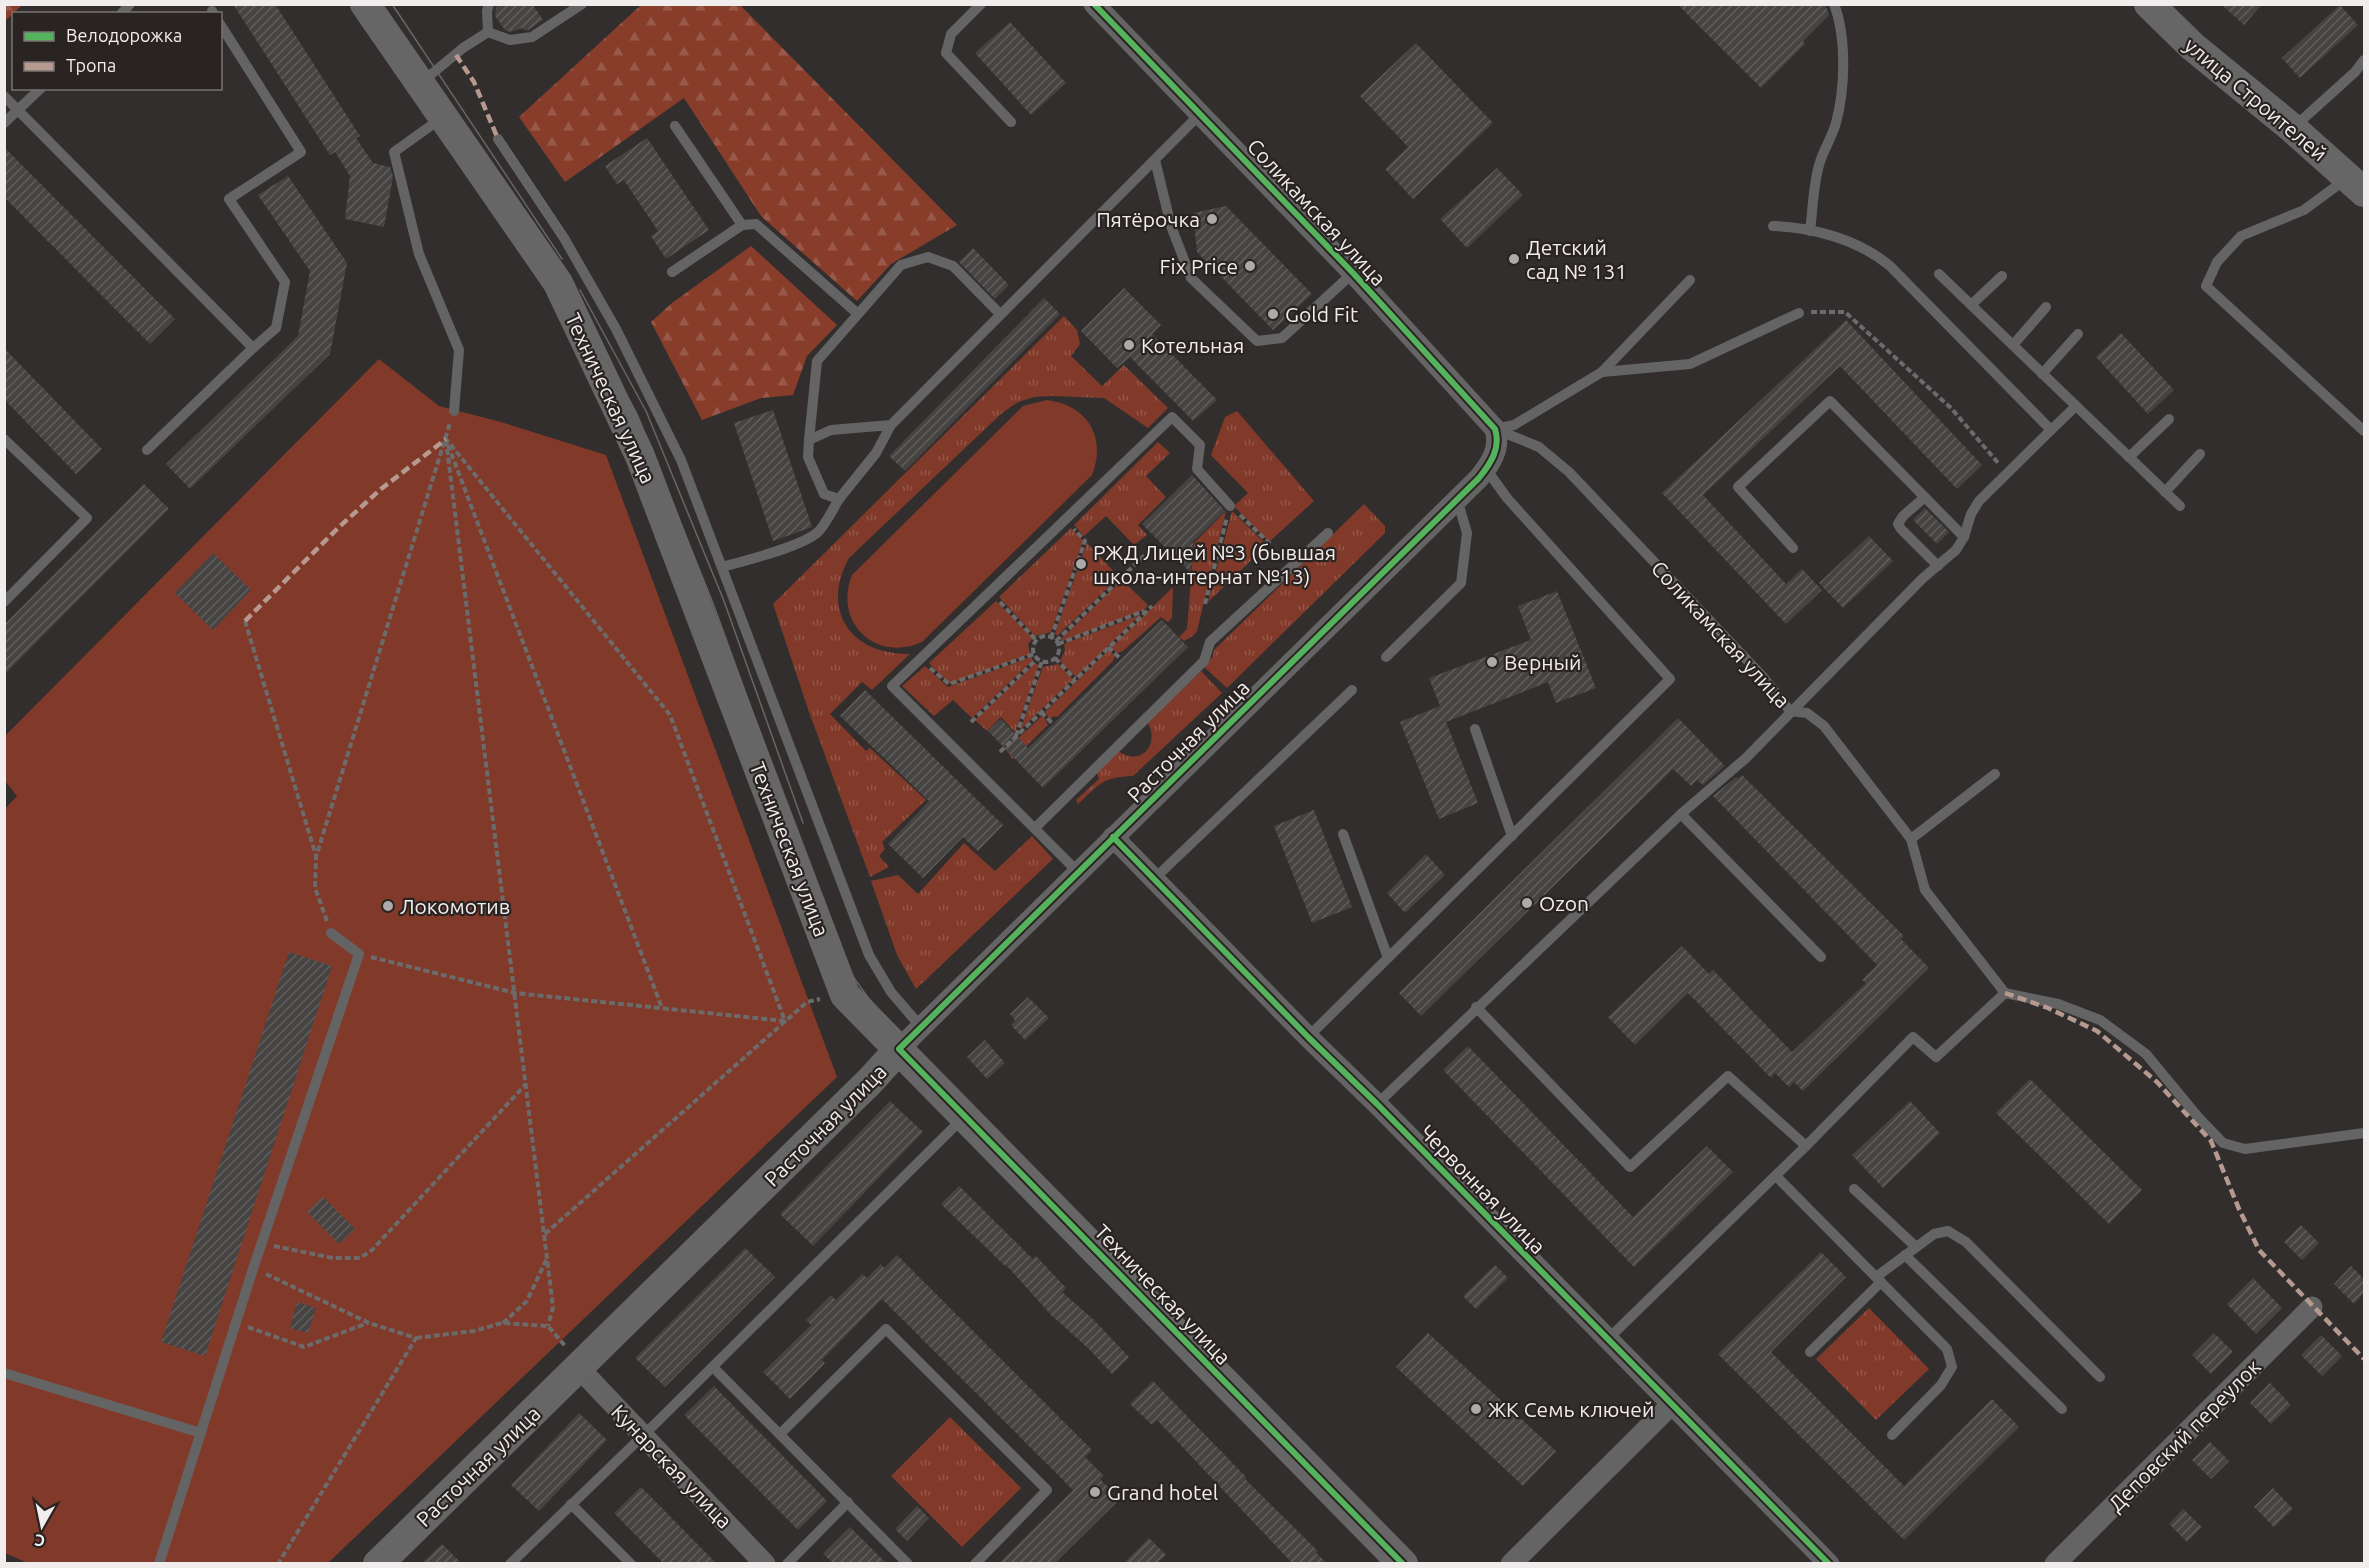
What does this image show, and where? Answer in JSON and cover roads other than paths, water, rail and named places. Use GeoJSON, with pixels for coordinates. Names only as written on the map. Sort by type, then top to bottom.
{"type":"FeatureCollection","features":[{"type":"Feature","properties":{"kind":"main road","name":"Техническая улица"},"geometry":{"type":"LineString","coordinates":[[365,4],[558,283],[640,456],[845,995],[1402,1563]]}},
{"type":"Feature","properties":{"kind":"main road","name":"улица Строителей"},"geometry":{"type":"LineString","coordinates":[[2149,4],[2192,46],[2357,184]]}},
{"type":"Feature","properties":{"kind":"main road","name":"Расточная улица"},"geometry":{"type":"LineString","coordinates":[[378,1563],[863,1088],[899,1049]]}},
{"type":"Feature","properties":{"kind":"street","name":"Соликамская улица"},"geometry":{"type":"LineString","coordinates":[[1094,4],[1353,273],[1495,429]]}},
{"type":"Feature","properties":{"kind":"street"},"geometry":{"type":"LineString","coordinates":[[1491,461],[1498,439],[1495,429]]}},
{"type":"Feature","properties":{"kind":"street","name":"Расточная улица"},"geometry":{"type":"LineString","coordinates":[[899,1049],[1457,499],[1491,461]]}},
{"type":"Feature","properties":{"kind":"street","name":"Червонная улица"},"geometry":{"type":"LineString","coordinates":[[1113,837],[1829,1563]]}},
{"type":"Feature","properties":{"kind":"street","name":"Деповский переулок"},"geometry":{"type":"LineString","coordinates":[[2055,1563],[2312,1307]]}},
{"type":"Feature","properties":{"kind":"street","name":"Кунарская улица"},"geometry":{"type":"LineString","coordinates":[[579,1368],[765,1563]]}},
{"type":"Feature","properties":{"kind":"street"},"geometry":{"type":"LineString","coordinates":[[1511,1563],[1671,1405]]}},
{"type":"Feature","properties":{"kind":"lane"},"geometry":{"type":"LineString","coordinates":[[488,32],[489,4]]}},
{"type":"Feature","properties":{"kind":"lane"},"geometry":{"type":"LineString","coordinates":[[488,32],[510,40],[532,37],[569,8],[582,4]]}},
{"type":"Feature","properties":{"kind":"lane"},"geometry":{"type":"LineString","coordinates":[[981,4],[951,34],[946,53],[1011,122]]}},
{"type":"Feature","properties":{"kind":"lane"},"geometry":{"type":"LineString","coordinates":[[1810,231],[1820,163],[1836,124],[1842,92],[1839,25],[1834,4]]}},
{"type":"Feature","properties":{"kind":"lane"},"geometry":{"type":"LineString","coordinates":[[147,450],[276,327],[285,282],[229,199],[301,152],[222,27]]}},
{"type":"Feature","properties":{"kind":"lane"},"geometry":{"type":"LineString","coordinates":[[420,84],[464,48],[488,32]]}},
{"type":"Feature","properties":{"kind":"lane"},"geometry":{"type":"LineString","coordinates":[[2292,128],[2355,72],[2364,60]]}},
{"type":"Feature","properties":{"kind":"lane"},"geometry":{"type":"LineString","coordinates":[[4,123],[39,90]]}},
{"type":"Feature","properties":{"kind":"lane"},"geometry":{"type":"LineString","coordinates":[[4,96],[253,348]]}},
{"type":"Feature","properties":{"kind":"lane"},"geometry":{"type":"LineString","coordinates":[[722,567],[813,537],[821,530],[839,499],[876,453],[891,425],[1200,114]]}},
{"type":"Feature","properties":{"kind":"lane"},"geometry":{"type":"LineString","coordinates":[[443,117],[394,152],[419,254],[459,350],[454,411]]}},
{"type":"Feature","properties":{"kind":"lane"},"geometry":{"type":"LineString","coordinates":[[675,126],[742,225]]}},
{"type":"Feature","properties":{"kind":"lane"},"geometry":{"type":"LineString","coordinates":[[498,139],[564,238],[616,329],[681,460],[869,955],[891,992],[921,1027]]}},
{"type":"Feature","properties":{"kind":"lane"},"geometry":{"type":"LineString","coordinates":[[1155,160],[1171,226],[1191,278],[1257,341],[1281,338],[1353,273]]}},
{"type":"Feature","properties":{"kind":"lane"},"geometry":{"type":"LineString","coordinates":[[2357,184],[2304,210],[2241,236],[2217,262],[2206,286],[2364,431]]}},
{"type":"Feature","properties":{"kind":"lane"},"geometry":{"type":"LineString","coordinates":[[672,272],[742,225],[756,224],[858,314]]}},
{"type":"Feature","properties":{"kind":"lane"},"geometry":{"type":"LineString","coordinates":[[1773,226],[1791,226],[1873,252],[1890,266],[2051,430]]}},
{"type":"Feature","properties":{"kind":"lane"},"geometry":{"type":"LineString","coordinates":[[839,499],[824,494],[808,457],[817,361],[901,266],[928,257],[953,266],[1000,314]]}},
{"type":"Feature","properties":{"kind":"lane"},"geometry":{"type":"LineString","coordinates":[[1939,274],[2180,506]]}},
{"type":"Feature","properties":{"kind":"lane"},"geometry":{"type":"LineString","coordinates":[[1971,305],[2002,276]]}},
{"type":"Feature","properties":{"kind":"lane"},"geometry":{"type":"LineString","coordinates":[[1495,429],[1514,425],[1602,372],[1690,280]]}},
{"type":"Feature","properties":{"kind":"lane"},"geometry":{"type":"LineString","coordinates":[[2013,345],[2046,308]]}},
{"type":"Feature","properties":{"kind":"lane"},"geometry":{"type":"LineString","coordinates":[[1602,372],[1690,364],[1798,313]]}},
{"type":"Feature","properties":{"kind":"lane"},"geometry":{"type":"LineString","coordinates":[[2042,374],[2078,334]]}},
{"type":"Feature","properties":{"kind":"lane"},"geometry":{"type":"LineString","coordinates":[[1793,548],[1737,487],[1830,401],[1964,537]]}},
{"type":"Feature","properties":{"kind":"lane"},"geometry":{"type":"LineString","coordinates":[[1377,1104],[1476,1007],[1681,814],[1746,758],[1923,578],[1956,550],[1964,537],[1971,514],[1978,501],[2076,406]]}},
{"type":"Feature","properties":{"kind":"lane"},"geometry":{"type":"LineString","coordinates":[[1078,872],[892,686],[1172,417],[1200,445],[1197,469],[1230,506]]}},
{"type":"Feature","properties":{"kind":"lane"},"geometry":{"type":"LineString","coordinates":[[2128,457],[2169,419]]}},
{"type":"Feature","properties":{"kind":"lane"},"geometry":{"type":"LineString","coordinates":[[809,440],[831,430],[891,425]]}},
{"type":"Feature","properties":{"kind":"lane","name":"Соликамская улица"},"geometry":{"type":"LineString","coordinates":[[1495,429],[1539,447],[1569,472],[1764,678],[1790,711],[1807,713],[1824,726],[1911,839],[1925,890],[2006,993]]}},
{"type":"Feature","properties":{"kind":"lane"},"geometry":{"type":"LineString","coordinates":[[4,439],[87,518],[4,602]]}},
{"type":"Feature","properties":{"kind":"lane"},"geometry":{"type":"LineString","coordinates":[[2165,492],[2199,454]]}},
{"type":"Feature","properties":{"kind":"lane"},"geometry":{"type":"LineString","coordinates":[[1308,1037],[1670,679],[1507,498],[1491,461]]}},
{"type":"Feature","properties":{"kind":"lane"},"geometry":{"type":"LineString","coordinates":[[1925,497],[1903,516],[1898,524],[1901,530],[1938,566]]}},
{"type":"Feature","properties":{"kind":"lane"},"geometry":{"type":"LineString","coordinates":[[1386,657],[1461,583],[1467,533],[1457,499]]}},
{"type":"Feature","properties":{"kind":"lane"},"geometry":{"type":"LineString","coordinates":[[1035,828],[1204,661],[1210,642],[1328,533]]}},
{"type":"Feature","properties":{"kind":"lane"},"geometry":{"type":"LineString","coordinates":[[1154,879],[1352,690]]}},
{"type":"Feature","properties":{"kind":"lane"},"geometry":{"type":"LineString","coordinates":[[1475,729],[1512,836]]}},
{"type":"Feature","properties":{"kind":"lane"},"geometry":{"type":"LineString","coordinates":[[1911,839],[1995,774]]}},
{"type":"Feature","properties":{"kind":"lane"},"geometry":{"type":"LineString","coordinates":[[1681,814],[1821,957]]}},
{"type":"Feature","properties":{"kind":"lane"},"geometry":{"type":"LineString","coordinates":[[1343,834],[1388,958]]}},
{"type":"Feature","properties":{"kind":"lane"},"geometry":{"type":"LineString","coordinates":[[159,1563],[238,1323],[253,1269],[359,954],[331,933]]}},
{"type":"Feature","properties":{"kind":"lane"},"geometry":{"type":"LineString","coordinates":[[1608,1339],[1776,1176],[1913,1037],[1936,1057],[2006,993],[2058,1004],[2100,1020],[2146,1054],[2198,1117],[2223,1143],[2246,1149],[2364,1133]]}},
{"type":"Feature","properties":{"kind":"lane"},"geometry":{"type":"LineString","coordinates":[[1476,1007],[1630,1167],[1728,1076],[1806,1146]]}},
{"type":"Feature","properties":{"kind":"lane"},"geometry":{"type":"LineString","coordinates":[[510,1563],[713,1367],[966,1116]]}},
{"type":"Feature","properties":{"kind":"lane"},"geometry":{"type":"LineString","coordinates":[[1776,1176],[1947,1348],[1952,1367],[1941,1385],[1892,1435]]}},
{"type":"Feature","properties":{"kind":"lane"},"geometry":{"type":"LineString","coordinates":[[1854,1189],[1916,1247]]}},
{"type":"Feature","properties":{"kind":"lane"},"geometry":{"type":"LineString","coordinates":[[1810,1352],[1905,1255],[1934,1234],[1948,1231],[1966,1242],[2100,1377]]}},
{"type":"Feature","properties":{"kind":"lane"},"geometry":{"type":"LineString","coordinates":[[1905,1255],[2062,1408]]}},
{"type":"Feature","properties":{"kind":"lane"},"geometry":{"type":"LineString","coordinates":[[780,1434],[886,1329],[1047,1490],[975,1563]]}},
{"type":"Feature","properties":{"kind":"lane"},"geometry":{"type":"LineString","coordinates":[[713,1367],[908,1563]]}},
{"type":"Feature","properties":{"kind":"lane"},"geometry":{"type":"LineString","coordinates":[[4,1373],[201,1433]]}},
{"type":"Feature","properties":{"kind":"lane"},"geometry":{"type":"LineString","coordinates":[[787,1563],[848,1502]]}},
{"type":"Feature","properties":{"kind":"lane"},"geometry":{"type":"LineString","coordinates":[[571,1504],[632,1563]]}},
{"type":"Feature","properties":{"kind":"tram line"},"geometry":{"type":"LineString","coordinates":[[380,4],[562,276],[637,414],[714,606],[844,964],[869,999],[956,1091],[1417,1564]]}},
{"type":"Feature","properties":{"kind":"tram line"},"geometry":{"type":"LineString","coordinates":[[392,4],[562,259]]}},
{"type":"Feature","properties":{"kind":"tram line"},"geometry":{"type":"LineString","coordinates":[[580,290],[646,411],[724,601],[803,823]]}},
{"type":"Feature","properties":{"kind":"place","name":"Пятёрочка"},"geometry":{"type":"Point","coordinates":[1212,219]}},
{"type":"Feature","properties":{"kind":"place","name":"Детский сад № 131"},"geometry":{"type":"Point","coordinates":[1514,259]}},
{"type":"Feature","properties":{"kind":"place","name":"Fix Price"},"geometry":{"type":"Point","coordinates":[1250,266]}},
{"type":"Feature","properties":{"kind":"place","name":"Gold Fit"},"geometry":{"type":"Point","coordinates":[1273,314]}},
{"type":"Feature","properties":{"kind":"place","name":"Котельная"},"geometry":{"type":"Point","coordinates":[1129,345]}},
{"type":"Feature","properties":{"kind":"place","name":"РЖД Лицей №3 (бывшая школа-интернат №13)"},"geometry":{"type":"Point","coordinates":[1081,564]}},
{"type":"Feature","properties":{"kind":"place","name":"Верный"},"geometry":{"type":"Point","coordinates":[1492,662]}},
{"type":"Feature","properties":{"kind":"place","name":"Ozon"},"geometry":{"type":"Point","coordinates":[1527,903]}},
{"type":"Feature","properties":{"kind":"place","name":"Локомотив"},"geometry":{"type":"Point","coordinates":[388,906]}},
{"type":"Feature","properties":{"kind":"place","name":"ЖК Семь ключей"},"geometry":{"type":"Point","coordinates":[1476,1409]}},
{"type":"Feature","properties":{"kind":"place","name":"Grand hotel"},"geometry":{"type":"Point","coordinates":[1095,1492]}}]}
